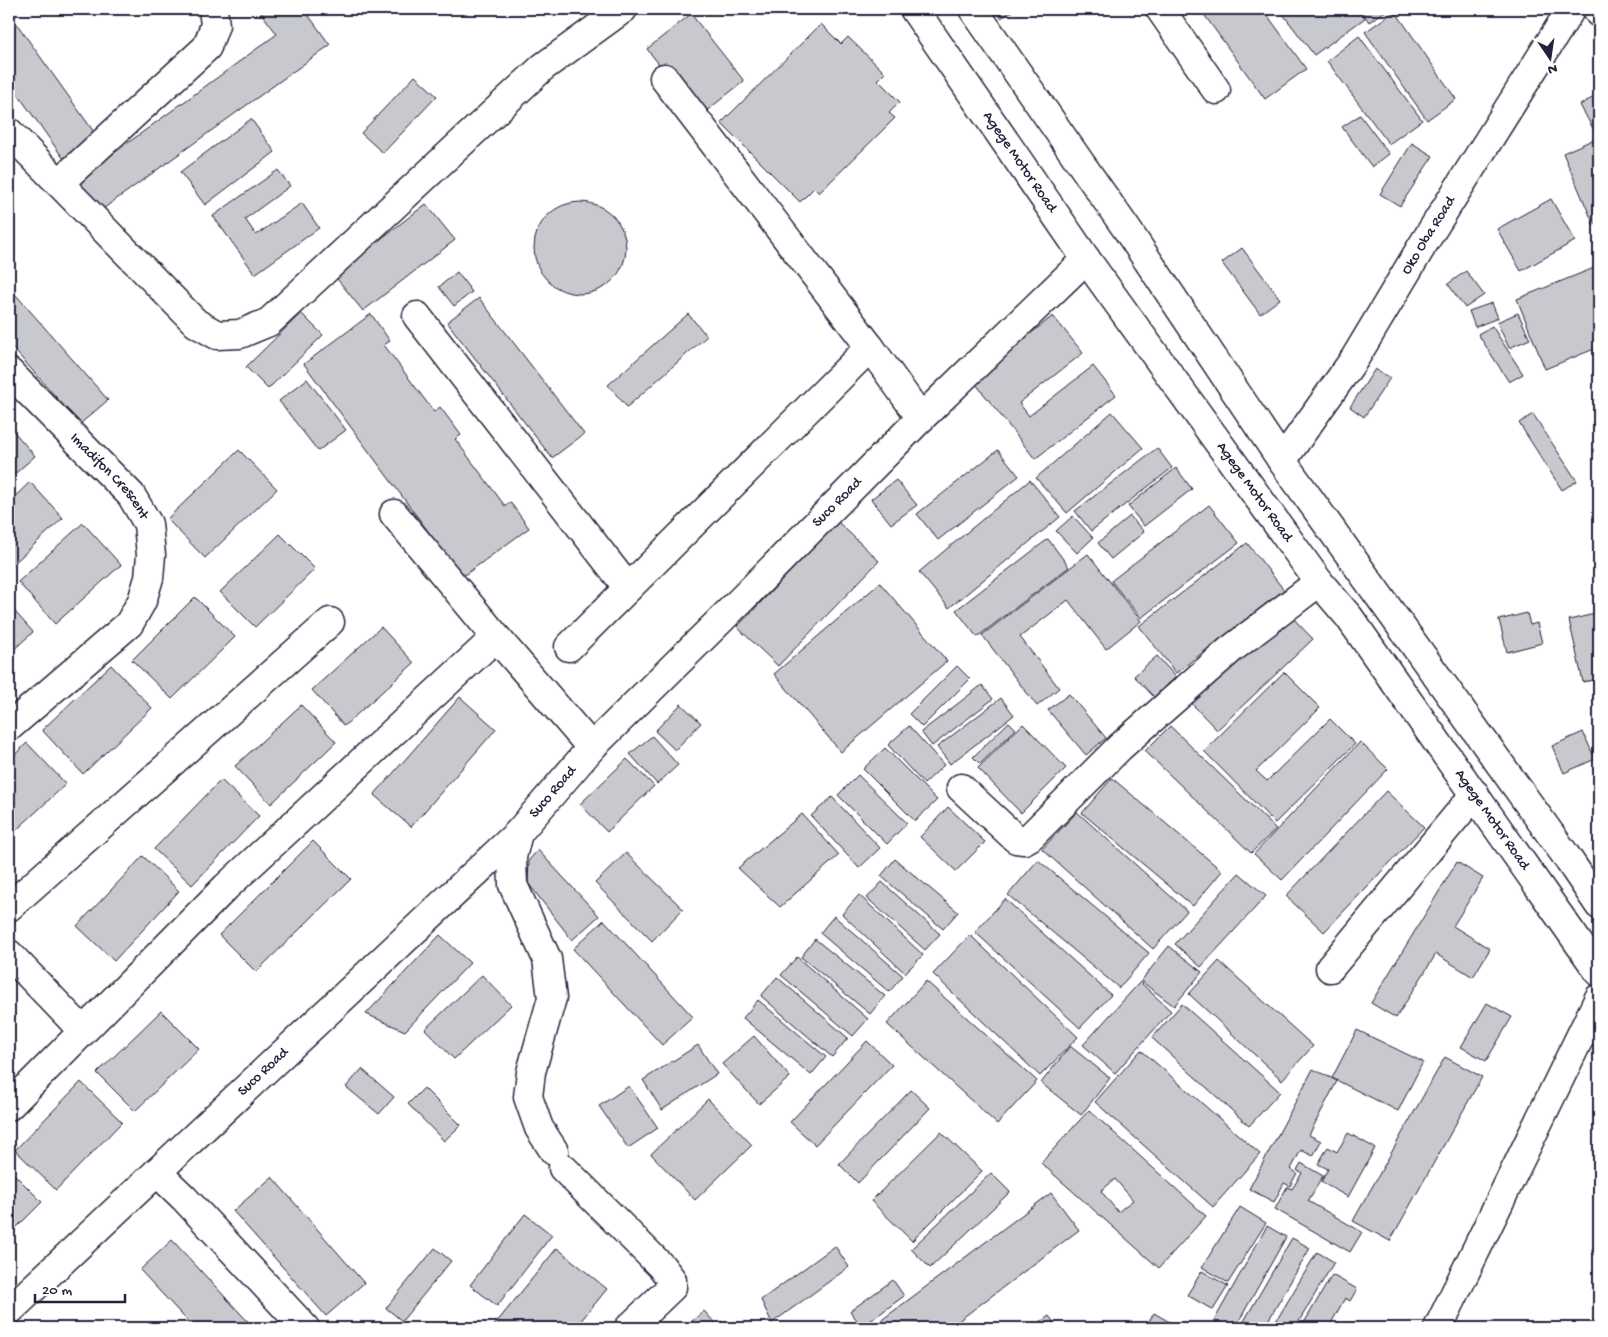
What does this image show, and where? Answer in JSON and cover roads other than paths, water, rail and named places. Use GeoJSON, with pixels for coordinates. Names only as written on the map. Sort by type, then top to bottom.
{"type":"FeatureCollection","features":[{"type":"Feature","properties":{"kind":"street"},"geometry":{"type":"LineString","coordinates":[[59,183],[207,47],[214,25],[213,9]]}},
{"type":"Feature","properties":{"kind":"street"},"geometry":{"type":"LineString","coordinates":[[9,132],[196,323],[217,335],[240,334],[269,322],[543,67],[623,9]]}},
{"type":"Feature","properties":{"kind":"street","name":"Agege Motor Road"},"geometry":{"type":"LineString","coordinates":[[914,9],[1086,259],[1319,582],[1350,617],[1599,972]]}},
{"type":"Feature","properties":{"kind":"street"},"geometry":{"type":"LineString","coordinates":[[973,9],[1128,231],[1282,461],[1599,904]]}},
{"type":"Feature","properties":{"kind":"street"},"geometry":{"type":"LineString","coordinates":[[1160,9],[1216,90]]}},
{"type":"Feature","properties":{"kind":"street","name":"Oko Oba Road"},"geometry":{"type":"LineString","coordinates":[[1282,461],[1354,358],[1571,9]]}},
{"type":"Feature","properties":{"kind":"street"},"geometry":{"type":"LineString","coordinates":[[1597,9],[1599,13]]}},
{"type":"Feature","properties":{"kind":"street"},"geometry":{"type":"LineString","coordinates":[[664,78],[870,347],[921,418]]}},
{"type":"Feature","properties":{"kind":"street","name":"Suco Road"},"geometry":{"type":"LineString","coordinates":[[9,1311],[518,833],[591,747],[744,597],[921,418],[1086,259]]}},
{"type":"Feature","properties":{"kind":"street"},"geometry":{"type":"LineString","coordinates":[[417,316],[628,588]]}},
{"type":"Feature","properties":{"kind":"street"},"geometry":{"type":"LineString","coordinates":[[569,647],[870,347]]}},
{"type":"Feature","properties":{"kind":"street","name":"Imadifon Crescent"},"geometry":{"type":"LineString","coordinates":[[9,372],[131,495],[148,524],[151,555],[149,578],[142,601],[128,624],[9,727]]}},
{"type":"Feature","properties":{"kind":"street"},"geometry":{"type":"LineString","coordinates":[[394,514],[496,637],[591,747]]}},
{"type":"Feature","properties":{"kind":"street"},"geometry":{"type":"LineString","coordinates":[[961,788],[1016,839],[1024,840],[1031,836],[1120,748],[1200,676],[1230,650],[1319,582]]}},
{"type":"Feature","properties":{"kind":"street"},"geometry":{"type":"LineString","coordinates":[[9,907],[330,622]]}},
{"type":"Feature","properties":{"kind":"street"},"geometry":{"type":"LineString","coordinates":[[9,1106],[226,887],[496,637]]}},
{"type":"Feature","properties":{"kind":"street"},"geometry":{"type":"LineString","coordinates":[[1330,968],[1475,794]]}},
{"type":"Feature","properties":{"kind":"street"},"geometry":{"type":"LineString","coordinates":[[518,833],[512,857],[513,886],[547,959],[552,998],[531,1072],[528,1097],[539,1128],[559,1159],[662,1267],[672,1280],[672,1287],[629,1328]]}},
{"type":"Feature","properties":{"kind":"street"},"geometry":{"type":"LineString","coordinates":[[9,954],[83,1031]]}},
{"type":"Feature","properties":{"kind":"street"},"geometry":{"type":"LineString","coordinates":[[1438,1328],[1599,998]]}},
{"type":"Feature","properties":{"kind":"street"},"geometry":{"type":"LineString","coordinates":[[157,1172],[305,1328]]}}]}
